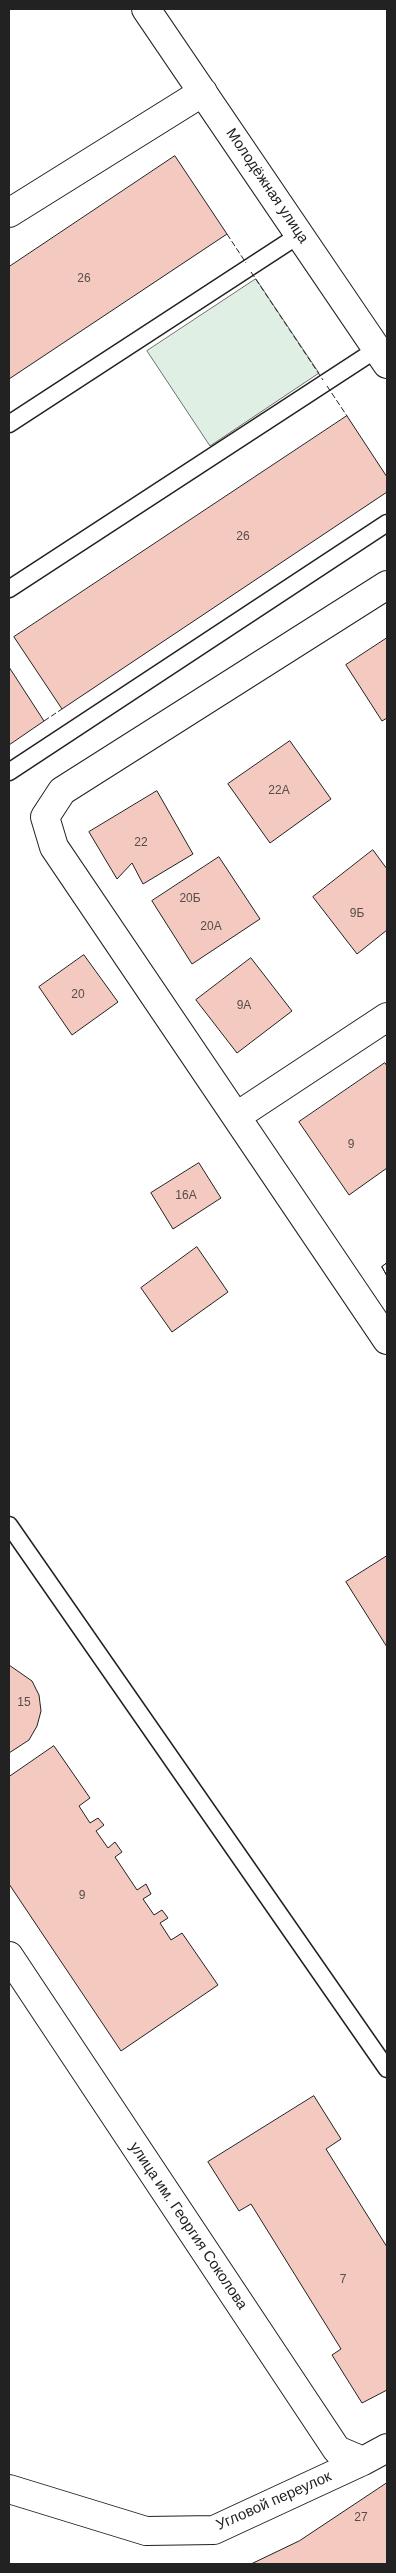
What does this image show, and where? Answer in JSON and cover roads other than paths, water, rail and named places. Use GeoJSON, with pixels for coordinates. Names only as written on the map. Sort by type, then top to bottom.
{"type":"FeatureCollection","features":[{"type":"Feature","properties":{"kind":"street","name":"Молодёжная улица"},"geometry":{"type":"LineString","coordinates":[[146,9],[382,357]]}},
{"type":"Feature","properties":{"kind":"street"},"geometry":{"type":"LineString","coordinates":[[9,213],[203,92]]}},
{"type":"Feature","properties":{"kind":"street"},"geometry":{"type":"LineString","coordinates":[[387,584],[62,792],[45,817],[54,847],[387,1340]]}},
{"type":"Feature","properties":{"kind":"street"},"geometry":{"type":"LineString","coordinates":[[237,1116],[387,1017]]}},
{"type":"Feature","properties":{"kind":"street","name":"улица им. Георгия Соколова"},"geometry":{"type":"LineString","coordinates":[[9,1956],[337,2450],[363,2461]]}},
{"type":"Feature","properties":{"kind":"street"},"geometry":{"type":"LineString","coordinates":[[363,2461],[387,2448]]}},
{"type":"Feature","properties":{"kind":"street","name":"Угловой переулок"},"geometry":{"type":"LineString","coordinates":[[9,2489],[146,2531],[214,2530],[363,2461]]}},
{"type":"Feature","properties":{"kind":"lane"},"geometry":{"type":"LineString","coordinates":[[9,424],[299,235]]}},
{"type":"Feature","properties":{"kind":"lane"},"geometry":{"type":"LineString","coordinates":[[9,589],[382,357]]}},
{"type":"Feature","properties":{"kind":"lane"},"geometry":{"type":"LineString","coordinates":[[9,772],[387,523]]}},
{"type":"Feature","properties":{"kind":"lane"},"geometry":{"type":"LineString","coordinates":[[9,1525],[387,2069]]}}]}
